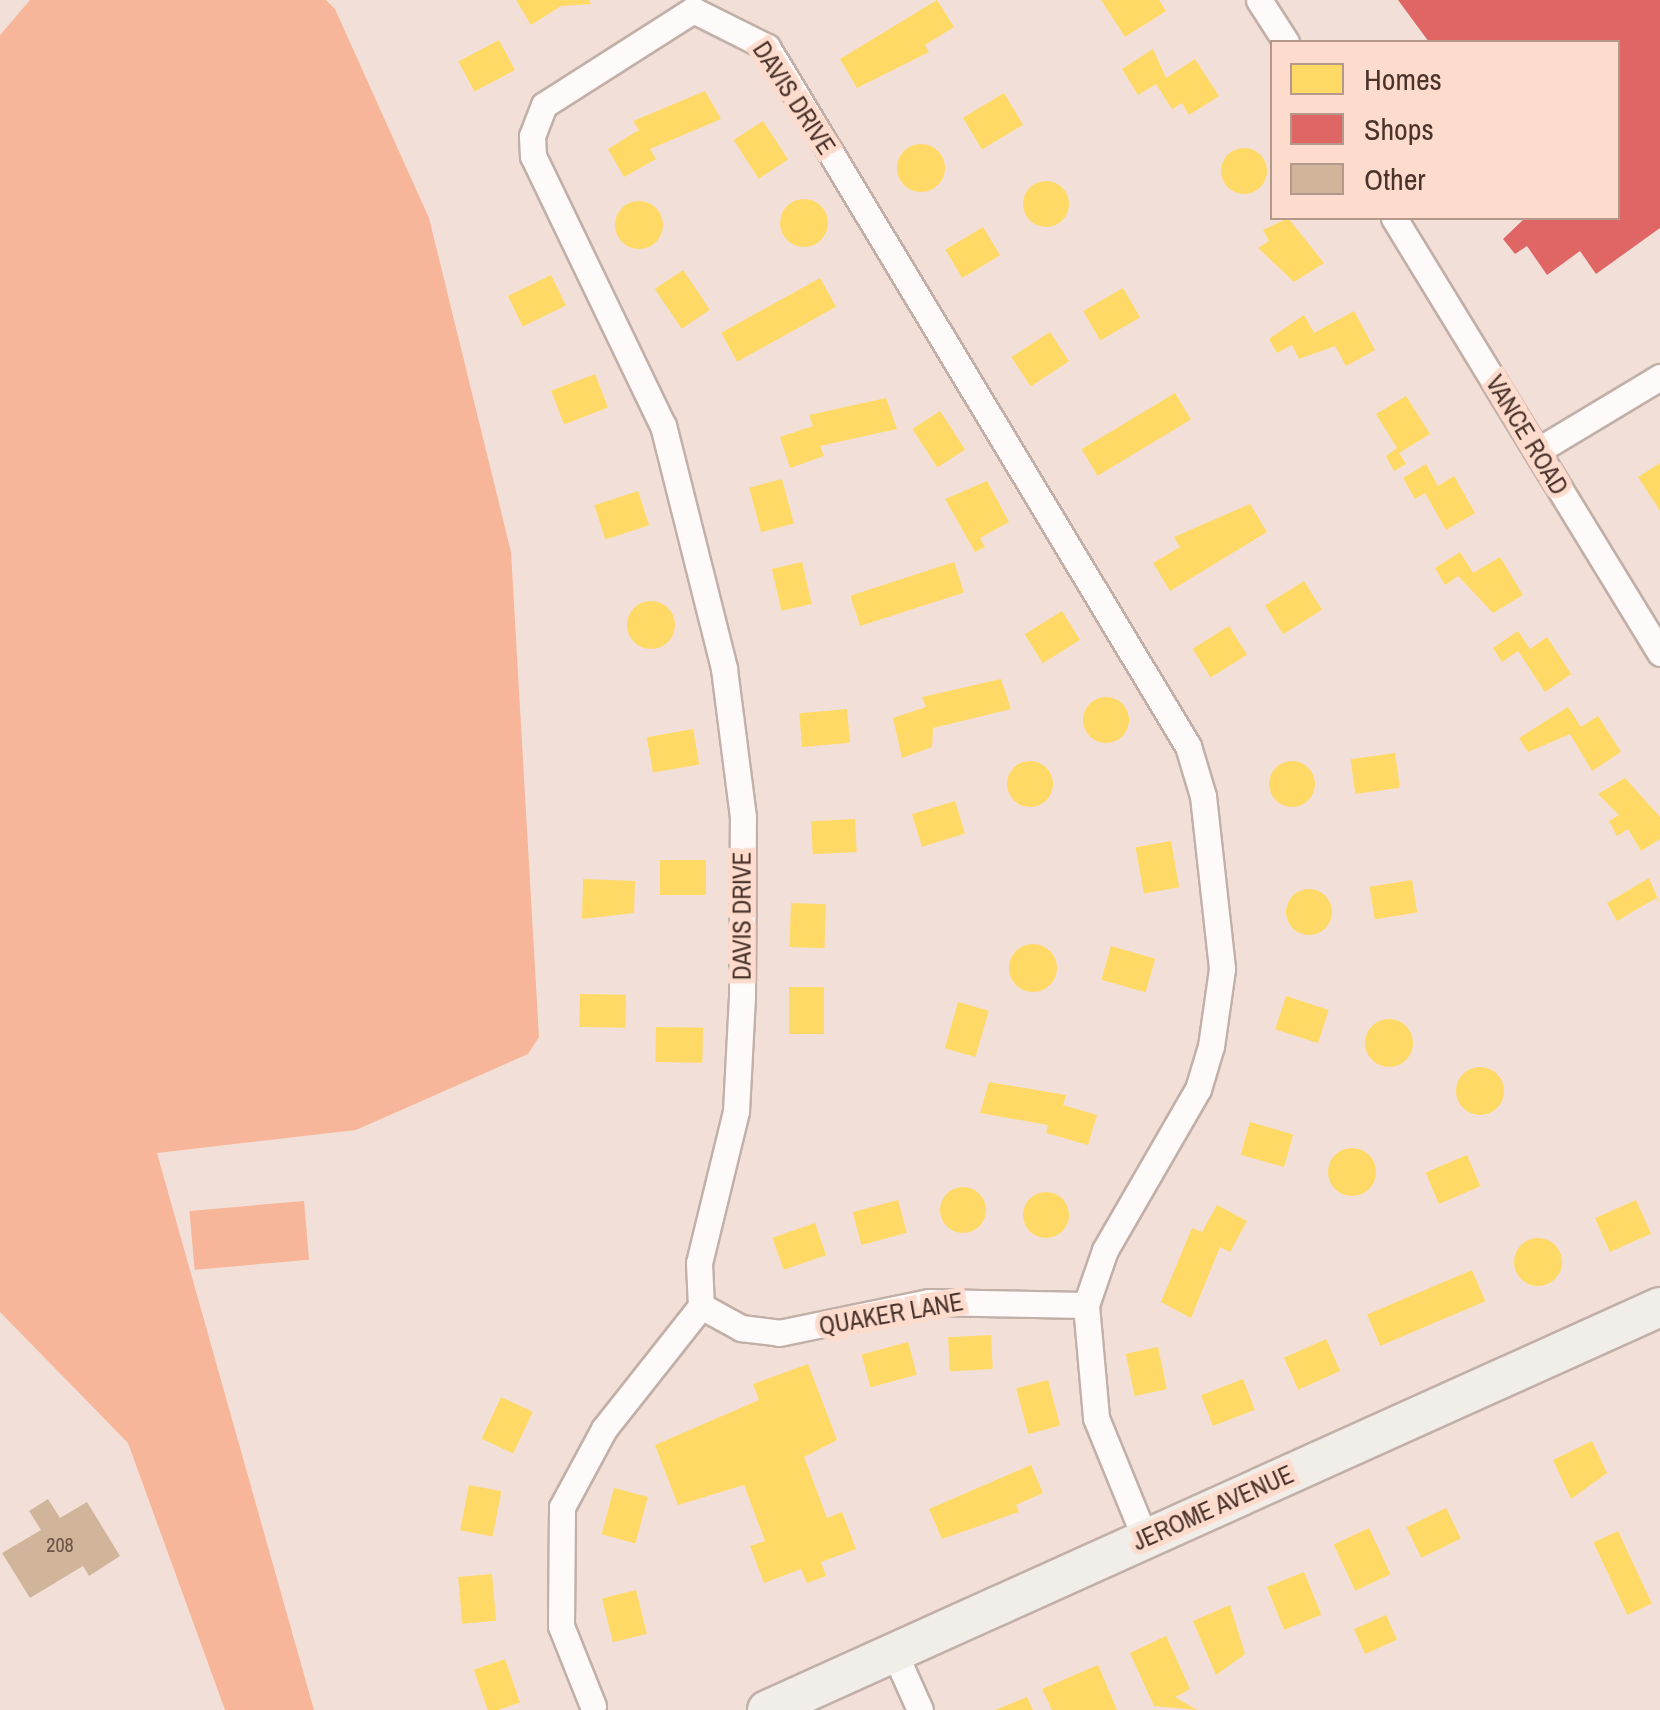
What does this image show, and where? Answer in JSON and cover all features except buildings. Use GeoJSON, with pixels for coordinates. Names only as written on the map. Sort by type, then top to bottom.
{"type":"FeatureCollection","features":[{"type":"Feature","properties":{"kind":"main road","name":"JEROME AVENUE"},"geometry":{"type":"LineString","coordinates":[[767,1710],[1660,1307]]}},
{"type":"Feature","properties":{"kind":"street"},"geometry":{"type":"LineString","coordinates":[[1260,0],[1285,40]]}},
{"type":"Feature","properties":{"kind":"street","name":"DAVIS DRIVE"},"geometry":{"type":"LineString","coordinates":[[701,1306],[699,1263],[736,1111],[742,998],[742,818],[724,668],[662,426],[533,156],[532,136],[544,105],[693,10],[766,47],[1193,763],[1218,889],[1222,969],[1211,1046],[1198,1089],[1105,1250],[1086,1305],[1096,1418],[1145,1538]]}},
{"type":"Feature","properties":{"kind":"street","name":"VANCE ROAD"},"geometry":{"type":"LineString","coordinates":[[1395,220],[1660,653]]}},
{"type":"Feature","properties":{"kind":"street"},"geometry":{"type":"LineString","coordinates":[[1537,450],[1660,378]]}},
{"type":"Feature","properties":{"kind":"street","name":"QUAKER LANE"},"geometry":{"type":"LineString","coordinates":[[701,1306],[740,1328],[778,1332],[929,1302],[1086,1305]]}},
{"type":"Feature","properties":{"kind":"street"},"geometry":{"type":"LineString","coordinates":[[592,1706],[561,1626],[562,1506],[604,1428],[701,1306]]}},
{"type":"Feature","properties":{"kind":"street"},"geometry":{"type":"LineString","coordinates":[[894,1654],[920,1710]]}},
{"type":"Feature","properties":{"kind":"shaded area"},"geometry":{"type":"Polygon","coordinates":[[[30,0],[326,0],[335,9],[429,218],[511,552],[539,1037],[528,1054],[356,1130],[157,1153],[314,1710],[225,1710],[128,1443],[0,1312],[0,35],[30,0]]]}},
{"type":"Feature","properties":{"kind":"shaded area"},"geometry":{"type":"Polygon","coordinates":[[[304,1201],[309,1260],[195,1270],[189,1211],[304,1201]]]}}]}
